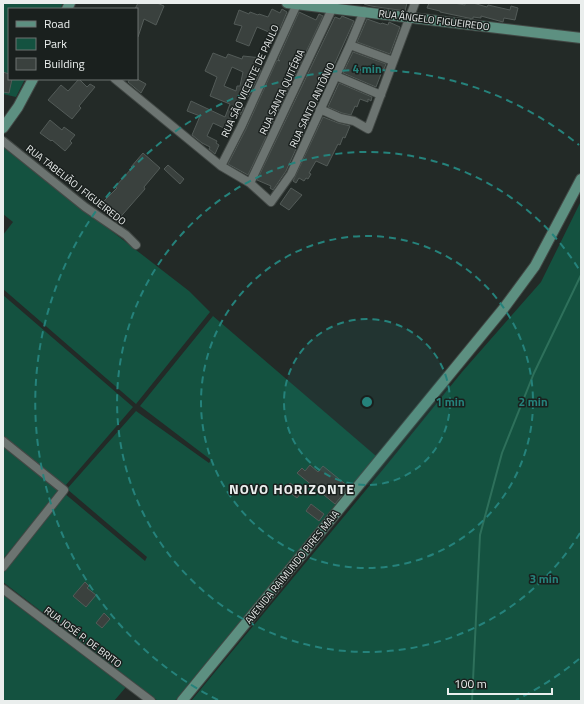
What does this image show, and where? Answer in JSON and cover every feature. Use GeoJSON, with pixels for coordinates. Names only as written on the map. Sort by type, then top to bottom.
{"type":"FeatureCollection","features":[{"type":"Feature","properties":{"kind":"street"},"geometry":{"type":"LineString","coordinates":[[320,109],[340,118],[354,121],[368,128],[415,3]]}},
{"type":"Feature","properties":{"kind":"street","name":"RUA ÂNGELO FIGUEIREDO"},"geometry":{"type":"LineString","coordinates":[[292,4],[332,9],[350,6],[364,11],[581,38]]}},
{"type":"Feature","properties":{"kind":"street","name":"RUA SÃO VICENTE DE PAULO"},"geometry":{"type":"LineString","coordinates":[[221,166],[241,127],[292,4]]}},
{"type":"Feature","properties":{"kind":"street","name":"RUA SANTA QUITÉRIA"},"geometry":{"type":"LineString","coordinates":[[250,183],[332,9]]}},
{"type":"Feature","properties":{"kind":"street","name":"RUA SANTO ANTÔNIO"},"geometry":{"type":"LineString","coordinates":[[250,183],[271,202],[291,174],[364,11]]}},
{"type":"Feature","properties":{"kind":"street"},"geometry":{"type":"LineString","coordinates":[[350,45],[393,61]]}},
{"type":"Feature","properties":{"kind":"street"},"geometry":{"type":"LineString","coordinates":[[336,76],[381,95]]}},
{"type":"Feature","properties":{"kind":"street"},"geometry":{"type":"LineString","coordinates":[[3,128],[18,107],[32,80]]}},
{"type":"Feature","properties":{"kind":"street"},"geometry":{"type":"LineString","coordinates":[[116,80],[221,166],[250,183]]}},
{"type":"Feature","properties":{"kind":"street","name":"RUA TABELIÃO J FIGUEIREDO"},"geometry":{"type":"LineString","coordinates":[[3,141],[85,207],[126,236],[136,245]]}},
{"type":"Feature","properties":{"kind":"street","name":"AVENIDA RAIMUNDO PIRES MAIA"},"geometry":{"type":"LineString","coordinates":[[182,701],[504,308],[535,266],[581,179]]}},
{"type":"Feature","properties":{"kind":"street"},"geometry":{"type":"LineString","coordinates":[[3,441],[64,490],[3,566]]}},
{"type":"Feature","properties":{"kind":"street","name":"RUA JOSÉ P. DE BRITO"},"geometry":{"type":"LineString","coordinates":[[3,589],[151,701]]}},
{"type":"Feature","properties":{"kind":"green space"},"geometry":{"type":"Polygon","coordinates":[[[3,3],[63,3],[60,8],[8,8],[8,80],[24,80],[16,97],[3,94],[3,3]]]}},
{"type":"Feature","properties":{"kind":"green space"},"geometry":{"type":"Polygon","coordinates":[[[3,147],[189,291],[210,312],[136,404],[3,289],[3,235],[13,222],[3,214],[3,147]]]}},
{"type":"Feature","properties":{"kind":"green space"},"geometry":{"type":"Polygon","coordinates":[[[581,201],[581,701],[191,701],[462,372],[541,282],[581,201]]]}},
{"type":"Feature","properties":{"kind":"green space"},"geometry":{"type":"Polygon","coordinates":[[[3,295],[133,407],[65,486],[3,437],[3,295]]]}},
{"type":"Feature","properties":{"kind":"green space"},"geometry":{"type":"Polygon","coordinates":[[[213,316],[376,456],[175,701],[158,701],[3,582],[3,568],[64,493],[145,561],[147,557],[67,489],[136,411],[209,463],[211,460],[140,406],[213,316]]]}},
{"type":"Feature","properties":{"kind":"green space"},"geometry":{"type":"Polygon","coordinates":[[[3,447],[60,490],[3,559],[3,447]]]}},
{"type":"Feature","properties":{"kind":"green space"},"geometry":{"type":"Polygon","coordinates":[[[3,595],[126,687],[114,701],[3,701],[3,595]]]}},
{"type":"Feature","properties":{"kind":"building"},"geometry":{"type":"Polygon","coordinates":[[[138,3],[157,3],[164,6],[156,25],[144,19],[138,37],[138,8],[136,8],[138,3]]]}},
{"type":"Feature","properties":{"kind":"building"},"geometry":{"type":"Polygon","coordinates":[[[364,3],[407,3],[405,11],[371,6],[364,3]]]}},
{"type":"Feature","properties":{"kind":"building"},"geometry":{"type":"Polygon","coordinates":[[[429,3],[454,3],[465,5],[465,3],[473,3],[487,7],[488,5],[510,10],[511,6],[518,8],[515,20],[504,18],[503,22],[481,16],[481,18],[473,17],[473,19],[440,12],[427,8],[429,3]]]}},
{"type":"Feature","properties":{"kind":"building"},"geometry":{"type":"Polygon","coordinates":[[[272,9],[280,13],[282,9],[287,12],[279,31],[273,29],[271,33],[257,27],[249,46],[236,41],[242,26],[234,24],[239,10],[249,14],[250,12],[268,17],[272,9]]]}},
{"type":"Feature","properties":{"kind":"building"},"geometry":{"type":"Polygon","coordinates":[[[299,12],[316,20],[319,14],[323,16],[248,175],[228,164],[246,129],[277,60],[280,61],[278,59],[299,12]]]}},
{"type":"Feature","properties":{"kind":"building"},"geometry":{"type":"Polygon","coordinates":[[[342,16],[354,21],[286,171],[273,190],[270,188],[271,186],[257,180],[335,17],[340,19],[342,16]]]}},
{"type":"Feature","properties":{"kind":"building"},"geometry":{"type":"Polygon","coordinates":[[[367,19],[388,25],[389,22],[400,27],[390,54],[357,42],[367,19]]]}},
{"type":"Feature","properties":{"kind":"building"},"geometry":{"type":"Polygon","coordinates":[[[353,52],[386,64],[376,87],[343,73],[353,52]]]}},
{"type":"Feature","properties":{"kind":"building"},"geometry":{"type":"Polygon","coordinates":[[[213,53],[226,58],[228,54],[242,59],[243,56],[262,58],[260,73],[248,97],[241,96],[238,105],[244,108],[240,115],[234,113],[226,129],[213,123],[207,136],[217,141],[216,143],[219,145],[215,154],[209,149],[210,147],[192,135],[200,116],[187,111],[191,101],[225,117],[230,104],[210,96],[217,77],[205,71],[213,53]],[[232,67],[224,86],[236,91],[237,86],[240,86],[243,72],[232,67]]]}},
{"type":"Feature","properties":{"kind":"building"},"geometry":{"type":"Polygon","coordinates":[[[3,72],[8,74],[8,80],[12,80],[9,93],[3,92],[3,72]]]}},
{"type":"Feature","properties":{"kind":"building"},"geometry":{"type":"Polygon","coordinates":[[[78,80],[87,87],[90,84],[95,87],[79,106],[81,108],[72,119],[48,100],[61,85],[68,91],[78,80]]]}},
{"type":"Feature","properties":{"kind":"building"},"geometry":{"type":"Polygon","coordinates":[[[129,80],[138,80],[146,84],[141,93],[128,82],[129,80]]]}},
{"type":"Feature","properties":{"kind":"building"},"geometry":{"type":"Polygon","coordinates":[[[339,83],[372,97],[371,101],[368,99],[368,102],[360,99],[357,107],[355,106],[351,115],[328,107],[339,83]]]}},
{"type":"Feature","properties":{"kind":"building"},"geometry":{"type":"Polygon","coordinates":[[[323,117],[350,126],[345,138],[343,137],[340,145],[338,144],[327,166],[316,161],[309,173],[311,174],[308,179],[306,178],[304,181],[299,178],[296,183],[293,181],[323,117]]]}},
{"type":"Feature","properties":{"kind":"building"},"geometry":{"type":"Polygon","coordinates":[[[50,120],[62,130],[64,127],[75,135],[70,141],[72,143],[65,151],[52,140],[51,141],[40,133],[50,120]]]}},
{"type":"Feature","properties":{"kind":"building"},"geometry":{"type":"Polygon","coordinates":[[[143,153],[160,168],[144,187],[145,189],[116,222],[99,206],[117,188],[115,187],[143,153]]]}},
{"type":"Feature","properties":{"kind":"building"},"geometry":{"type":"Polygon","coordinates":[[[168,165],[184,179],[180,184],[164,169],[168,165]]]}},
{"type":"Feature","properties":{"kind":"building"},"geometry":{"type":"Polygon","coordinates":[[[291,188],[302,195],[289,210],[280,204],[291,188]]]}},
{"type":"Feature","properties":{"kind":"building"},"geometry":{"type":"Polygon","coordinates":[[[310,465],[318,472],[323,466],[349,487],[335,504],[297,473],[302,468],[305,471],[310,465]]]}},
{"type":"Feature","properties":{"kind":"building"},"geometry":{"type":"Polygon","coordinates":[[[290,483],[302,492],[297,498],[285,489],[290,483]]]}},
{"type":"Feature","properties":{"kind":"building"},"geometry":{"type":"Polygon","coordinates":[[[311,504],[324,514],[319,521],[306,511],[311,504]]]}},
{"type":"Feature","properties":{"kind":"building"},"geometry":{"type":"Polygon","coordinates":[[[85,582],[89,586],[87,588],[96,595],[86,607],[73,596],[85,582]]]}},
{"type":"Feature","properties":{"kind":"building"},"geometry":{"type":"Polygon","coordinates":[[[104,613],[110,619],[102,628],[96,623],[104,613]]]}},
{"type":"Feature","properties":{"kind":"waterway"},"geometry":{"type":"LineString","coordinates":[[472,701],[480,535],[502,453],[534,373],[581,275]]}},
{"type":"Feature","properties":{"kind":"district","name":"NOVO HORIZONTE"},"geometry":{"type":"Point","coordinates":[292,488]}}]}
